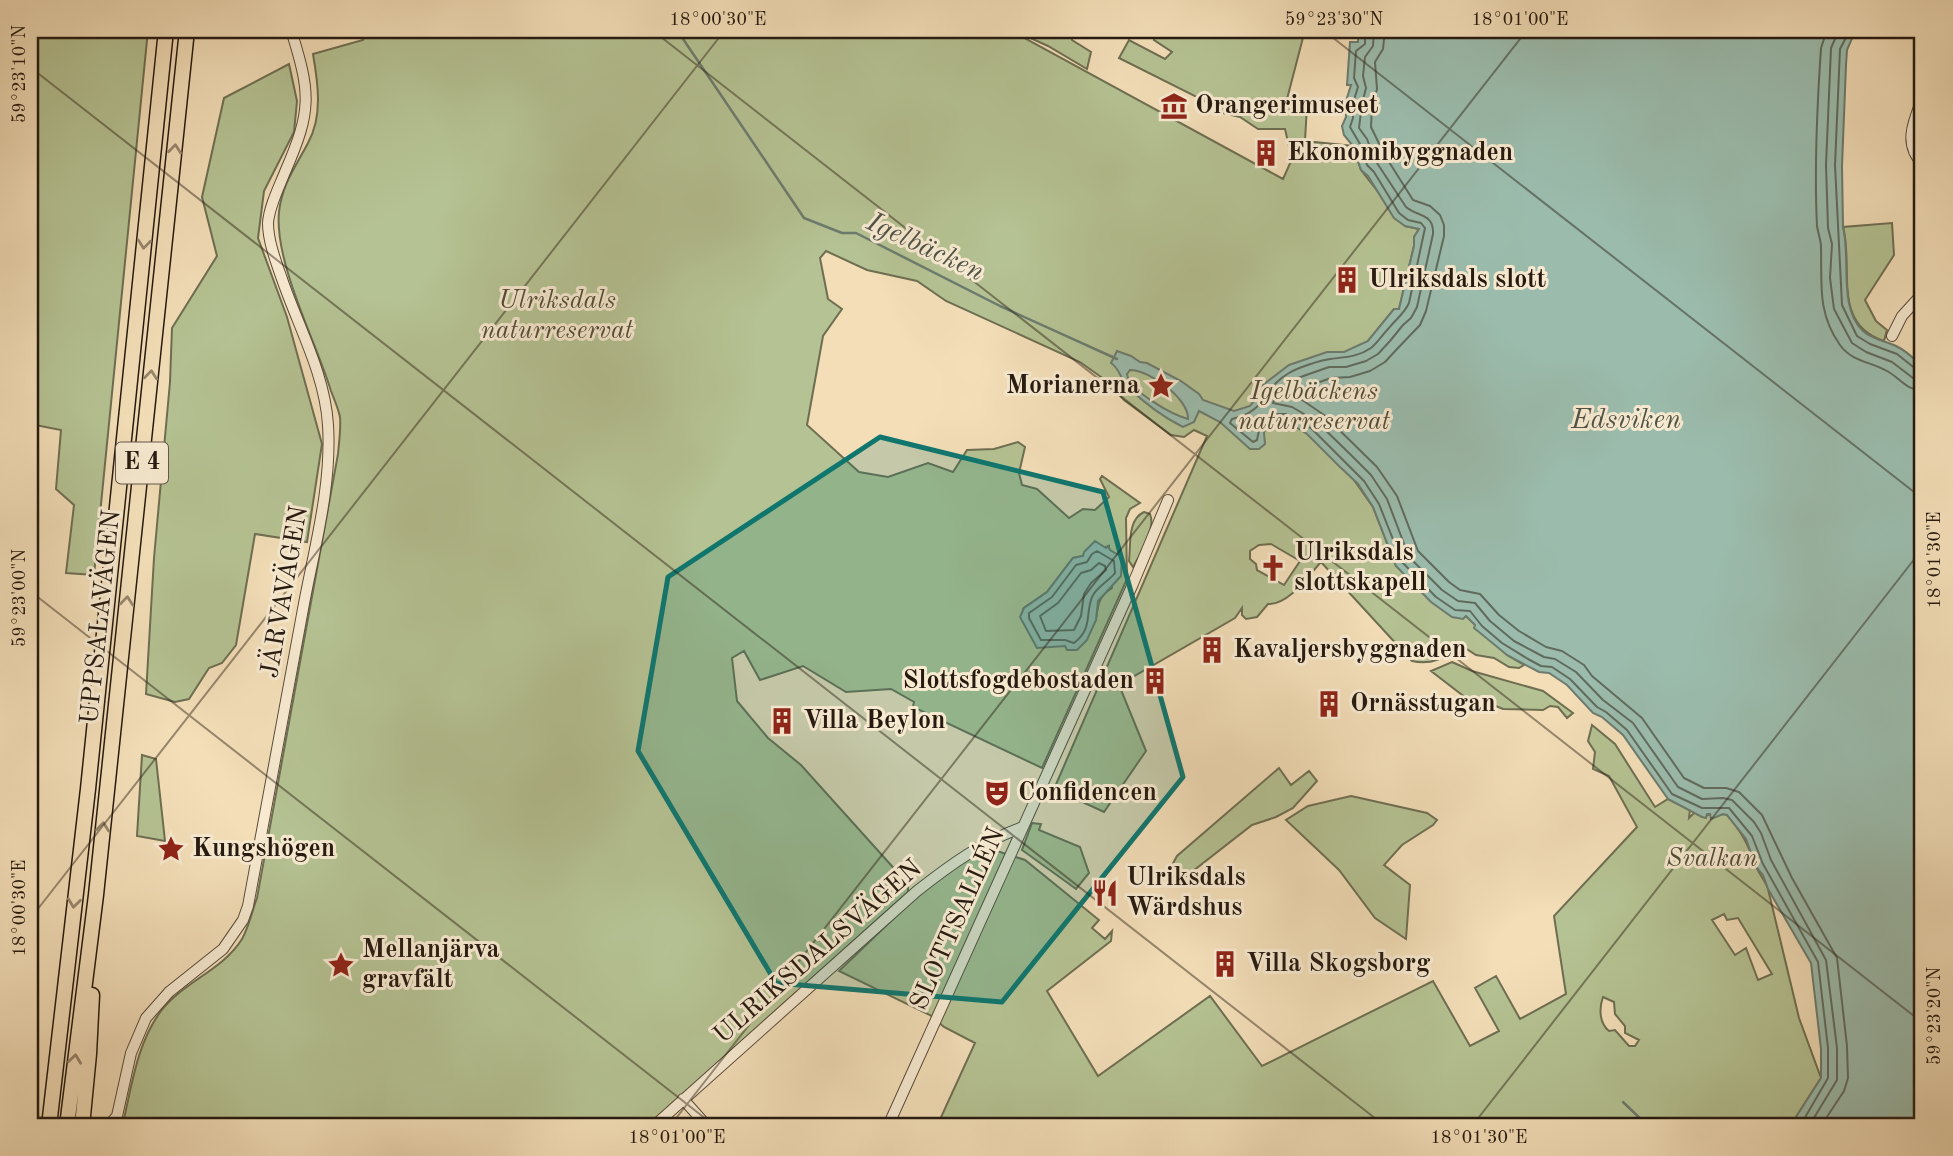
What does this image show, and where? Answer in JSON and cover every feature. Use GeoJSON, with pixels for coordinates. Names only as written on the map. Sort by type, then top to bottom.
{"type":"FeatureCollection","features":[{"type":"Feature","properties":{"kind":"highway","name":"UPPSALAVÄGEN"},"geometry":{"type":"LineString","coordinates":[[49,1126],[88,789],[166,30]]}},
{"type":"Feature","properties":{"kind":"highway","name":"UPPSALAVÄGEN"},"geometry":{"type":"LineString","coordinates":[[67,1126],[96,895],[187,30]]}},
{"type":"Feature","properties":{"kind":"highway","name":"E 4"},"geometry":{"type":"LineString","coordinates":[[82,1126],[89,1054],[96,895]]}},
{"type":"Feature","properties":{"kind":"highway"},"geometry":{"type":"LineString","coordinates":[[34,1122],[58,1045]]}},
{"type":"Feature","properties":{"kind":"street","name":"JÄRVAVÄGEN"},"geometry":{"type":"LineString","coordinates":[[108,1126],[117,1116],[131,1053],[146,1018],[169,992],[223,949],[243,920],[248,906],[320,521],[329,455],[328,422],[320,377],[275,259],[268,222],[301,135],[306,105],[305,74],[291,30]]}},
{"type":"Feature","properties":{"kind":"street"},"geometry":{"type":"LineString","coordinates":[[1923,97],[1910,143],[1915,156],[1923,164]]}},
{"type":"Feature","properties":{"kind":"street"},"geometry":{"type":"LineString","coordinates":[[1892,336],[1902,316],[1923,293]]}},
{"type":"Feature","properties":{"kind":"street","name":"SLOTTSALLÉN"},"geometry":{"type":"LineString","coordinates":[[888,1126],[1122,609],[1168,500]]}},
{"type":"Feature","properties":{"kind":"street","name":"ULRIKSDALSVÄGEN"},"geometry":{"type":"LineString","coordinates":[[654,1126],[917,891],[954,862],[1000,835],[1023,827]]}},
{"type":"Feature","properties":{"kind":"street"},"geometry":{"type":"LineString","coordinates":[[683,1099],[707,1126]]}},
{"type":"Feature","properties":{"kind":"highlighted area"},"geometry":{"type":"Polygon","coordinates":[[[880,437],[1103,492],[1183,777],[1002,1002],[776,983],[638,751],[668,577],[880,437]]]}},
{"type":"Feature","properties":{"kind":"green space"},"geometry":{"type":"Polygon","coordinates":[[[30,30],[148,30],[94,575],[66,573],[74,505],[56,489],[61,430],[30,424],[30,30]]]}},
{"type":"Feature","properties":{"kind":"green space"},"geometry":{"type":"Polygon","coordinates":[[[365,30],[1010,30],[1283,179],[1292,159],[1285,129],[1258,129],[1240,117],[1223,113],[1119,58],[1129,40],[1165,59],[1172,52],[1154,40],[1157,30],[1305,30],[1287,99],[1307,105],[1305,141],[1353,146],[1361,170],[1405,226],[1419,229],[1414,237],[1399,309],[1394,309],[1368,341],[1354,480],[1373,507],[1396,566],[1414,583],[1465,615],[1507,655],[1524,665],[1519,668],[1509,667],[1494,658],[1476,655],[1456,642],[1448,653],[1437,660],[1412,661],[1321,562],[1291,595],[1268,604],[1257,617],[1246,619],[1242,615],[1242,608],[1235,618],[1119,685],[1146,751],[1104,812],[1054,789],[1207,436],[1194,430],[1184,437],[1171,435],[1124,400],[1108,382],[1080,362],[946,301],[917,281],[867,270],[826,251],[820,258],[828,299],[842,309],[823,336],[807,425],[859,472],[888,477],[928,463],[953,472],[967,450],[994,449],[1018,442],[1025,447],[1019,473],[1022,485],[1037,489],[1069,518],[1083,509],[1095,510],[1109,497],[1100,479],[1102,476],[1140,503],[1130,509],[1126,518],[1127,579],[1042,768],[913,707],[914,702],[891,689],[846,692],[803,666],[760,680],[744,651],[732,658],[737,701],[768,738],[801,765],[908,884],[908,892],[647,1126],[121,1126],[141,1050],[153,1023],[170,1001],[234,950],[242,939],[257,898],[338,454],[340,426],[337,407],[289,278],[279,232],[279,212],[286,184],[316,122],[318,88],[313,54],[363,40],[365,30]],[[1271,544],[1259,545],[1250,551],[1250,559],[1256,564],[1257,570],[1284,585],[1300,561],[1271,544]],[[1109,546],[1073,558],[1047,592],[1024,608],[1096,620],[1101,598],[1112,588],[1109,546]]]}},
{"type":"Feature","properties":{"kind":"green space"},"geometry":{"type":"Polygon","coordinates":[[[1022,30],[1073,30],[1072,40],[1091,52],[1087,69],[1028,37],[1022,30]]]}},
{"type":"Feature","properties":{"kind":"green space"},"geometry":{"type":"Polygon","coordinates":[[[289,64],[297,101],[294,132],[264,191],[258,238],[287,317],[322,444],[307,542],[255,534],[236,645],[222,663],[209,668],[189,699],[175,702],[146,694],[172,328],[217,256],[202,197],[224,98],[289,64]]]}},
{"type":"Feature","properties":{"kind":"green space"},"geometry":{"type":"Polygon","coordinates":[[[1892,223],[1894,255],[1865,300],[1876,321],[1887,330],[1884,341],[1867,333],[1857,322],[1851,308],[1843,227],[1892,223]]]}},
{"type":"Feature","properties":{"kind":"green space"},"geometry":{"type":"Polygon","coordinates":[[[1144,512],[1150,514],[1151,527],[1133,567],[1129,561],[1132,527],[1144,512]]]}},
{"type":"Feature","properties":{"kind":"green space"},"geometry":{"type":"Polygon","coordinates":[[[1452,662],[1472,671],[1543,691],[1573,713],[1567,718],[1558,707],[1550,706],[1543,710],[1503,709],[1470,701],[1431,671],[1452,662]]]}},
{"type":"Feature","properties":{"kind":"green space","name":"Svalkan"},"geometry":{"type":"Polygon","coordinates":[[[1592,725],[1615,744],[1655,807],[1668,799],[1690,810],[1689,818],[1695,812],[1702,817],[1711,814],[1711,818],[1727,815],[1744,838],[1768,889],[1799,1018],[1821,1078],[1794,1120],[1793,1126],[937,1126],[975,1043],[944,1027],[930,1015],[839,971],[917,896],[956,864],[982,850],[997,851],[1025,860],[1099,920],[1092,928],[1105,939],[1112,931],[1111,941],[1047,991],[1098,1076],[1210,996],[1262,1066],[1433,981],[1470,1046],[1499,1031],[1475,988],[1496,976],[1520,1019],[1566,994],[1554,916],[1637,827],[1609,776],[1593,769],[1595,752],[1588,741],[1592,725]],[[1724,914],[1712,920],[1735,955],[1746,948],[1758,980],[1772,974],[1738,918],[1727,920],[1724,914]],[[1603,997],[1603,1024],[1609,1031],[1615,1030],[1629,1046],[1635,1046],[1639,1040],[1625,1033],[1625,1026],[1615,1014],[1614,1002],[1603,997]]]}},
{"type":"Feature","properties":{"kind":"green space"},"geometry":{"type":"Polygon","coordinates":[[[142,755],[156,759],[165,841],[137,836],[142,755]]]}},
{"type":"Feature","properties":{"kind":"green space"},"geometry":{"type":"Polygon","coordinates":[[[1279,768],[1291,785],[1309,771],[1317,781],[1293,808],[1252,825],[1180,881],[1170,869],[1177,856],[1279,768]]]}},
{"type":"Feature","properties":{"kind":"green space"},"geometry":{"type":"Polygon","coordinates":[[[1351,796],[1427,813],[1437,820],[1402,845],[1384,865],[1410,885],[1406,939],[1375,918],[1339,870],[1286,820],[1308,806],[1351,796]]]}},
{"type":"Feature","properties":{"kind":"green space"},"geometry":{"type":"Polygon","coordinates":[[[1032,823],[1041,824],[1039,830],[1080,847],[1089,873],[1076,889],[1022,850],[1032,823]]]}},
{"type":"Feature","properties":{"kind":"water","name":"Edsviken"},"geometry":{"type":"Polygon","coordinates":[[[1358,30],[1860,30],[1853,36],[1847,50],[1842,166],[1843,227],[1850,309],[1863,331],[1902,349],[1923,367],[1923,1126],[1793,1126],[1794,1120],[1821,1078],[1821,1049],[1811,963],[1756,867],[1746,839],[1727,815],[1711,819],[1710,814],[1707,814],[1706,818],[1702,817],[1668,799],[1623,735],[1593,713],[1567,685],[1549,673],[1539,672],[1507,655],[1474,628],[1475,625],[1466,616],[1463,619],[1452,617],[1431,602],[1396,566],[1373,507],[1358,484],[1307,434],[1286,421],[1279,420],[1266,425],[1265,444],[1259,449],[1250,449],[1220,422],[1199,411],[1194,422],[1183,427],[1140,398],[1127,386],[1111,363],[1117,351],[1131,356],[1181,381],[1203,400],[1234,411],[1250,406],[1264,384],[1289,365],[1327,352],[1344,352],[1368,341],[1394,309],[1399,309],[1414,237],[1419,229],[1405,226],[1394,218],[1368,176],[1361,170],[1353,146],[1344,135],[1342,126],[1351,85],[1347,85],[1350,42],[1358,42],[1358,30]],[[1130,370],[1127,374],[1135,388],[1172,413],[1188,419],[1182,403],[1167,387],[1138,371],[1130,370]]]}},
{"type":"Feature","properties":{"kind":"water"},"geometry":{"type":"Polygon","coordinates":[[[1095,541],[1106,548],[1108,546],[1122,557],[1121,576],[1098,601],[1096,620],[1087,640],[1077,650],[1067,650],[1065,646],[1037,648],[1020,617],[1024,608],[1047,592],[1073,558],[1083,556],[1095,541]]]}},
{"type":"Feature","properties":{"kind":"waterway","name":"Igelbäcken"},"geometry":{"type":"LineString","coordinates":[[677,30],[804,218],[842,233],[856,233],[1000,306],[1117,359]]}},
{"type":"Feature","properties":{"kind":"waterway"},"geometry":{"type":"LineString","coordinates":[[1623,1102],[1648,1126]]}},
{"type":"Feature","properties":{"kind":"tunnel"},"geometry":{"type":"LineString","coordinates":[[32,1120],[70,1126]]}},
{"type":"Feature","properties":{"kind":"place","name":"Orangerimuseet"},"geometry":{"type":"Point","coordinates":[1174,106]}},
{"type":"Feature","properties":{"kind":"place","name":"Ekonomibyggnaden"},"geometry":{"type":"Point","coordinates":[1266,153]}},
{"type":"Feature","properties":{"kind":"place","name":"Ulriksdals slott"},"geometry":{"type":"Point","coordinates":[1347,280]}},
{"type":"Feature","properties":{"kind":"place","name":"Morianerna"},"geometry":{"type":"Point","coordinates":[1161,386]}},
{"type":"Feature","properties":{"kind":"place","name":"Ulriksdals slottskapell"},"geometry":{"type":"Point","coordinates":[1273,568]}},
{"type":"Feature","properties":{"kind":"place","name":"Kavaljersbyggnaden"},"geometry":{"type":"Point","coordinates":[1212,650]}},
{"type":"Feature","properties":{"kind":"place","name":"Slottsfogdebostaden"},"geometry":{"type":"Point","coordinates":[1155,681]}},
{"type":"Feature","properties":{"kind":"place","name":"Ornässtugan"},"geometry":{"type":"Point","coordinates":[1329,704]}},
{"type":"Feature","properties":{"kind":"place","name":"Villa Beylon"},"geometry":{"type":"Point","coordinates":[782,721]}},
{"type":"Feature","properties":{"kind":"place","name":"Confidencen"},"geometry":{"type":"Point","coordinates":[997,793]}},
{"type":"Feature","properties":{"kind":"place","name":"Kungshögen"},"geometry":{"type":"Point","coordinates":[171,849]}},
{"type":"Feature","properties":{"kind":"place","name":"Ulriksdals Wärdshus"},"geometry":{"type":"Point","coordinates":[1105,893]}},
{"type":"Feature","properties":{"kind":"place","name":"Villa Skogsborg"},"geometry":{"type":"Point","coordinates":[1225,964]}},
{"type":"Feature","properties":{"kind":"place","name":"Mellanjärva gravfält"},"geometry":{"type":"Point","coordinates":[341,965]}},
{"type":"Feature","properties":{"kind":"park label","name":"Ulriksdals naturreservat"},"geometry":{"type":"Point","coordinates":[557,316]}},
{"type":"Feature","properties":{"kind":"park label","name":"Igelbäckens naturreservat"},"geometry":{"type":"Point","coordinates":[1314,407]}}]}
